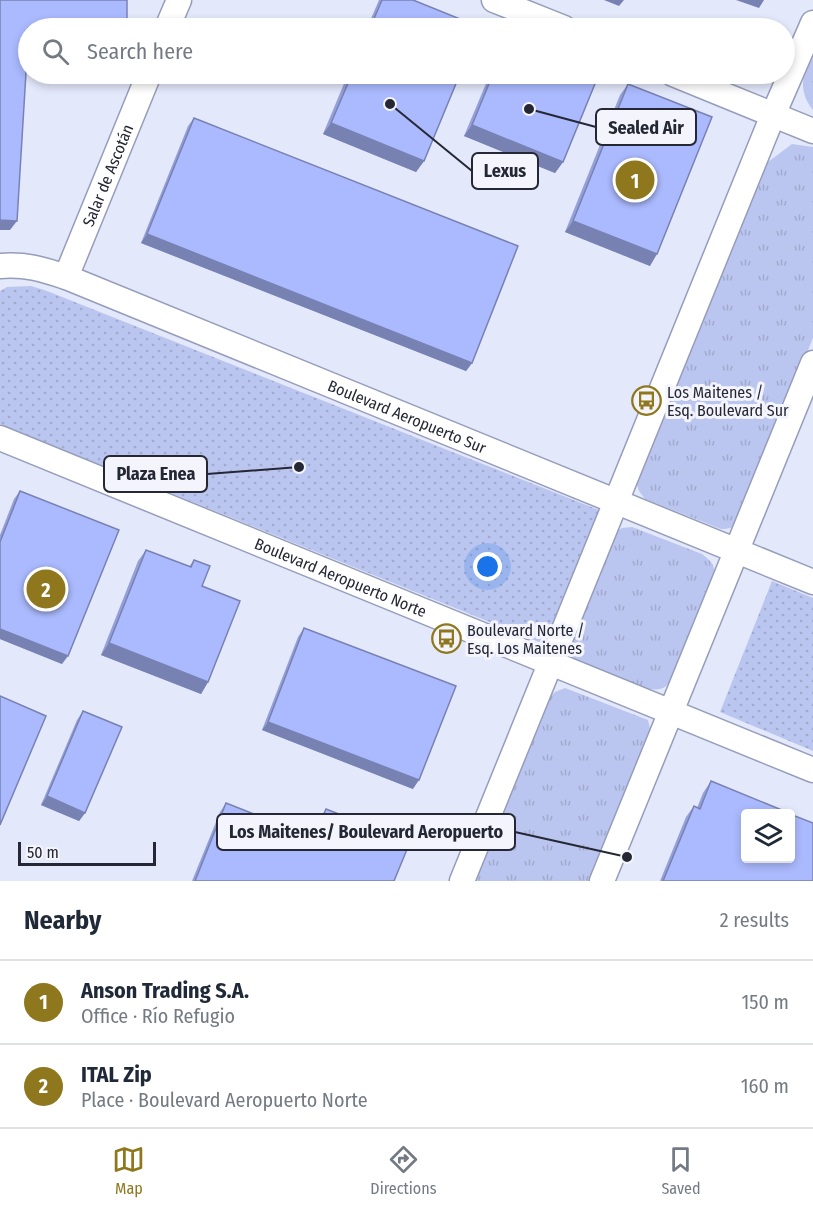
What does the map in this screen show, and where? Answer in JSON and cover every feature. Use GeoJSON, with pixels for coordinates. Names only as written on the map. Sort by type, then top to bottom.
{"type":"FeatureCollection","features":[{"type":"Feature","properties":{"kind":"street"},"geometry":{"type":"LineString","coordinates":[[171,18],[179,0]]}},
{"type":"Feature","properties":{"kind":"street"},"geometry":{"type":"LineString","coordinates":[[494,0],[539,18]]}},
{"type":"Feature","properties":{"kind":"street"},"geometry":{"type":"LineString","coordinates":[[795,64],[813,22]]}},
{"type":"Feature","properties":{"kind":"street","name":"Salar de Ascotán"},"geometry":{"type":"LineString","coordinates":[[66,277],[145,84]]}},
{"type":"Feature","properties":{"kind":"street"},"geometry":{"type":"LineString","coordinates":[[697,84],[813,131]]}},
{"type":"Feature","properties":{"kind":"street"},"geometry":{"type":"LineString","coordinates":[[462,881],[786,84]]}},
{"type":"Feature","properties":{"kind":"street","name":"Boulevard Aeropuerto Sur"},"geometry":{"type":"LineString","coordinates":[[0,266],[19,265],[40,268],[66,277],[813,582]]}},
{"type":"Feature","properties":{"kind":"street"},"geometry":{"type":"LineString","coordinates":[[602,881],[813,363]]}},
{"type":"Feature","properties":{"kind":"street","name":"Boulevard Aeropuerto Norte"},"geometry":{"type":"LineString","coordinates":[[1,440],[813,770]]}},
{"type":"Feature","properties":{"kind":"green space"},"geometry":{"type":"Polygon","coordinates":[[[813,49],[813,110],[805,95],[803,80],[813,49]]]}},
{"type":"Feature","properties":{"kind":"green space"},"geometry":{"type":"Polygon","coordinates":[[[792,144],[813,147],[813,338],[739,518],[732,527],[721,529],[645,499],[636,482],[768,162],[792,144]]]}},
{"type":"Feature","properties":{"kind":"green space"},"geometry":{"type":"Polygon","coordinates":[[[31,286],[599,510],[544,644],[0,424],[0,291],[7,287],[31,286]]]}},
{"type":"Feature","properties":{"kind":"green space"},"geometry":{"type":"Polygon","coordinates":[[[632,527],[702,554],[711,562],[715,572],[714,581],[675,677],[661,689],[649,689],[578,661],[572,657],[569,648],[615,532],[622,528],[632,527]]]}},
{"type":"Feature","properties":{"kind":"green space"},"geometry":{"type":"Polygon","coordinates":[[[772,581],[813,598],[813,751],[720,712],[772,581]]]}},
{"type":"Feature","properties":{"kind":"green space"},"geometry":{"type":"Polygon","coordinates":[[[565,688],[648,720],[651,733],[591,881],[473,881],[550,696],[565,688]]]}},
{"type":"Feature","properties":{"kind":"building"},"geometry":{"type":"Polygon","coordinates":[[[0,0],[127,0],[127,18],[18,18],[18,84],[25,84],[17,221],[0,220],[0,0]]]}},
{"type":"Feature","properties":{"kind":"building"},"geometry":{"type":"Polygon","coordinates":[[[382,0],[413,0],[458,18],[374,18],[382,0]]]}},
{"type":"Feature","properties":{"kind":"building"},"geometry":{"type":"Polygon","coordinates":[[[348,84],[456,84],[424,161],[331,123],[348,84]]]}},
{"type":"Feature","properties":{"kind":"building"},"geometry":{"type":"Polygon","coordinates":[[[489,84],[595,84],[563,162],[472,125],[489,84]]]}},
{"type":"Feature","properties":{"kind":"building"},"geometry":{"type":"Polygon","coordinates":[[[628,84],[712,117],[657,254],[573,221],[628,84]]]}},
{"type":"Feature","properties":{"kind":"building"},"geometry":{"type":"Polygon","coordinates":[[[194,118],[518,246],[472,363],[147,234],[194,118]]]}},
{"type":"Feature","properties":{"kind":"building"},"geometry":{"type":"Polygon","coordinates":[[[20,491],[119,530],[68,656],[0,629],[0,542],[20,491]]]}},
{"type":"Feature","properties":{"kind":"building"},"geometry":{"type":"Polygon","coordinates":[[[146,550],[191,567],[194,560],[210,566],[202,586],[240,601],[208,682],[109,643],[146,550]]]}},
{"type":"Feature","properties":{"kind":"building"},"geometry":{"type":"Polygon","coordinates":[[[304,628],[456,686],[419,780],[268,722],[304,628]]]}},
{"type":"Feature","properties":{"kind":"building"},"geometry":{"type":"Polygon","coordinates":[[[0,696],[46,716],[0,825],[0,696]]]}},
{"type":"Feature","properties":{"kind":"building"},"geometry":{"type":"Polygon","coordinates":[[[83,711],[122,727],[85,813],[47,796],[83,711]]]}},
{"type":"Feature","properties":{"kind":"building"},"geometry":{"type":"Polygon","coordinates":[[[711,781],[779,809],[741,809],[741,863],[795,863],[795,816],[813,823],[813,881],[663,881],[694,806],[700,809],[711,781]]]}},
{"type":"Feature","properties":{"kind":"building"},"geometry":{"type":"Polygon","coordinates":[[[226,803],[314,838],[326,809],[410,842],[394,881],[195,881],[226,803]]]}},
{"type":"Feature","properties":{"kind":"place","name":"Lexus"},"geometry":{"type":"Point","coordinates":[390,104]}},
{"type":"Feature","properties":{"kind":"place","name":"Sealed Air"},"geometry":{"type":"Point","coordinates":[529,109]}},
{"type":"Feature","properties":{"kind":"place","name":"Anson Trading S.A."},"geometry":{"type":"Point","coordinates":[635,180]}},
{"type":"Feature","properties":{"kind":"place","name":"Los Maitenes / Esq. Boulevard Sur"},"geometry":{"type":"Point","coordinates":[646,401]}},
{"type":"Feature","properties":{"kind":"place","name":"Plaza Enea"},"geometry":{"type":"Point","coordinates":[299,467]}},
{"type":"Feature","properties":{"kind":"place","name":"ITAL Zip"},"geometry":{"type":"Point","coordinates":[46,589]}},
{"type":"Feature","properties":{"kind":"place","name":"Boulevard Norte / Esq. Los Maitenes"},"geometry":{"type":"Point","coordinates":[446,639]}},
{"type":"Feature","properties":{"kind":"place","name":"Los Maitenes/ Boulevard Aeropuerto"},"geometry":{"type":"Point","coordinates":[627,857]}}]}
